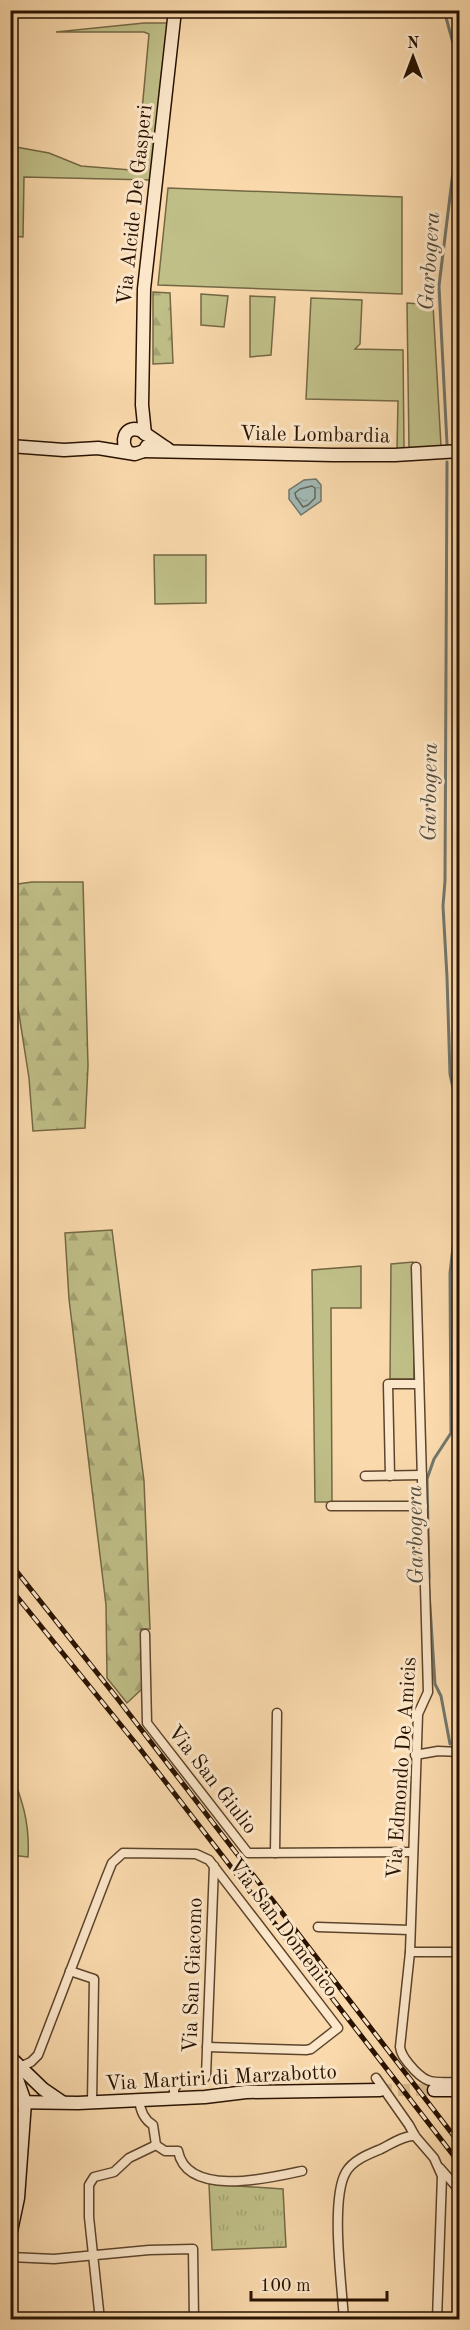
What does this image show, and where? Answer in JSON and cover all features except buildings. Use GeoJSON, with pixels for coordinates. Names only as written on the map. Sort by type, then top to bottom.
{"type":"FeatureCollection","features":[{"type":"Feature","properties":{"kind":"street","name":"Via Alcide De Gasperi"},"geometry":{"type":"LineString","coordinates":[[146,435],[142,405],[145,279],[176,10]]}},
{"type":"Feature","properties":{"kind":"street","name":"Via Alcide De Gasperi"},"geometry":{"type":"LineString","coordinates":[[127,432],[142,405]]}},
{"type":"Feature","properties":{"kind":"street"},"geometry":{"type":"LineString","coordinates":[[10,454],[98,448],[135,454],[144,451],[148,444],[146,435],[138,429],[127,432],[98,448]]}},
{"type":"Feature","properties":{"kind":"street"},"geometry":{"type":"LineString","coordinates":[[127,432],[123,442],[128,452]]}},
{"type":"Feature","properties":{"kind":"street","name":"Viale Lombardia"},"geometry":{"type":"LineString","coordinates":[[146,435],[170,450]]}},
{"type":"Feature","properties":{"kind":"street"},"geometry":{"type":"LineString","coordinates":[[10,446],[64,450]]}},
{"type":"Feature","properties":{"kind":"street","name":"Viale Lombardia"},"geometry":{"type":"LineString","coordinates":[[144,451],[395,455],[459,451]]}},
{"type":"Feature","properties":{"kind":"street","name":"Via Edmondo De Amicis"},"geometry":{"type":"LineString","coordinates":[[416,1267],[428,1692],[418,1714],[410,1952],[400,2050],[418,2075],[430,2085]]}},
{"type":"Feature","properties":{"kind":"street"},"geometry":{"type":"LineString","coordinates":[[390,1476],[388,1384],[419,1384]]}},
{"type":"Feature","properties":{"kind":"street"},"geometry":{"type":"LineString","coordinates":[[365,1476],[422,1475]]}},
{"type":"Feature","properties":{"kind":"street"},"geometry":{"type":"LineString","coordinates":[[331,1506],[423,1506]]}},
{"type":"Feature","properties":{"kind":"street","name":"Via San Giulio"},"geometry":{"type":"LineString","coordinates":[[146,1634],[147,1723],[248,1853],[413,1852]]}},
{"type":"Feature","properties":{"kind":"street"},"geometry":{"type":"LineString","coordinates":[[275,1852],[277,1713]]}},
{"type":"Feature","properties":{"kind":"street"},"geometry":{"type":"LineString","coordinates":[[416,1755],[438,1751],[459,1752]]}},
{"type":"Feature","properties":{"kind":"street","name":"Via San Domenico"},"geometry":{"type":"LineString","coordinates":[[70,1971],[112,1863],[123,1853],[196,1854],[209,1860],[338,2028],[306,2050],[207,2047]]}},
{"type":"Feature","properties":{"kind":"street","name":"Via San Giacomo"},"geometry":{"type":"LineString","coordinates":[[174,2097],[174,2089],[179,2082],[206,2079],[214,1865]]}},
{"type":"Feature","properties":{"kind":"street"},"geometry":{"type":"LineString","coordinates":[[318,1927],[410,1930]]}},
{"type":"Feature","properties":{"kind":"street"},"geometry":{"type":"LineString","coordinates":[[410,1952],[459,1952]]}},
{"type":"Feature","properties":{"kind":"street"},"geometry":{"type":"LineString","coordinates":[[14,2064],[36,2059],[70,1971],[94,1979],[92,2102]]}},
{"type":"Feature","properties":{"kind":"street"},"geometry":{"type":"LineString","coordinates":[[10,2236],[18,2198],[25,2102],[14,2064]]}},
{"type":"Feature","properties":{"kind":"street"},"geometry":{"type":"LineString","coordinates":[[14,2064],[51,2096],[63,2103]]}},
{"type":"Feature","properties":{"kind":"street"},"geometry":{"type":"LineString","coordinates":[[430,2085],[459,2082]]}},
{"type":"Feature","properties":{"kind":"street"},"geometry":{"type":"LineString","coordinates":[[378,2084],[410,2125],[415,2136],[459,2191]]}},
{"type":"Feature","properties":{"kind":"street","name":"Via Martiri di Marzabotto"},"geometry":{"type":"LineString","coordinates":[[11,2102],[63,2103],[215,2096],[378,2084]]}},
{"type":"Feature","properties":{"kind":"street"},"geometry":{"type":"LineString","coordinates":[[430,2085],[459,2090]]}},
{"type":"Feature","properties":{"kind":"street"},"geometry":{"type":"LineString","coordinates":[[10,2097],[10,2145]]}},
{"type":"Feature","properties":{"kind":"street"},"geometry":{"type":"LineString","coordinates":[[139,2099],[140,2109],[146,2120],[153,2125],[156,2145],[165,2151],[178,2151],[183,2166],[198,2175],[230,2182],[260,2181],[302,2171]]}},
{"type":"Feature","properties":{"kind":"street"},"geometry":{"type":"LineString","coordinates":[[344,2319],[338,2210],[346,2172],[369,2154],[407,2136],[415,2136]]}},
{"type":"Feature","properties":{"kind":"street"},"geometry":{"type":"LineString","coordinates":[[100,2319],[92,2255],[89,2185],[94,2177],[114,2172],[129,2158],[156,2145]]}},
{"type":"Feature","properties":{"kind":"street"},"geometry":{"type":"LineString","coordinates":[[437,2319],[442,2176],[440,2168]]}},
{"type":"Feature","properties":{"kind":"street"},"geometry":{"type":"LineString","coordinates":[[10,2257],[54,2259],[149,2250],[193,2249],[194,2319]]}},
{"type":"Feature","properties":{"kind":"green space"},"geometry":{"type":"Polygon","coordinates":[[[144,23],[169,23],[150,180],[24,177],[23,237],[11,236],[10,146],[49,153],[81,166],[131,170],[137,165],[149,34],[144,32],[56,32],[144,23]]]}},
{"type":"Feature","properties":{"kind":"green space"},"geometry":{"type":"Polygon","coordinates":[[[168,188],[402,197],[402,294],[158,285],[168,188]]]}},
{"type":"Feature","properties":{"kind":"green space"},"geometry":{"type":"Polygon","coordinates":[[[153,292],[170,293],[173,363],[153,364],[153,292]]]}},
{"type":"Feature","properties":{"kind":"green space"},"geometry":{"type":"Polygon","coordinates":[[[201,294],[228,296],[224,327],[201,325],[201,294]]]}},
{"type":"Feature","properties":{"kind":"green space"},"geometry":{"type":"Polygon","coordinates":[[[250,296],[275,297],[271,355],[250,357],[250,296]]]}},
{"type":"Feature","properties":{"kind":"green space"},"geometry":{"type":"Polygon","coordinates":[[[311,298],[362,300],[360,344],[355,349],[403,350],[404,448],[397,449],[398,401],[306,399],[311,298]]]}},
{"type":"Feature","properties":{"kind":"green space"},"geometry":{"type":"Polygon","coordinates":[[[407,303],[433,305],[441,446],[409,448],[407,303]]]}},
{"type":"Feature","properties":{"kind":"green space"},"geometry":{"type":"Polygon","coordinates":[[[154,555],[206,555],[206,603],[155,604],[154,555]]]}},
{"type":"Feature","properties":{"kind":"green space"},"geometry":{"type":"Polygon","coordinates":[[[32,882],[83,882],[88,1066],[85,1128],[33,1131],[29,1078],[11,963],[11,885],[32,882]]]}},
{"type":"Feature","properties":{"kind":"green space"},"geometry":{"type":"Polygon","coordinates":[[[112,1230],[144,1481],[150,1629],[141,1629],[142,1689],[127,1703],[107,1678],[106,1605],[69,1299],[65,1233],[112,1230]]]}},
{"type":"Feature","properties":{"kind":"green space"},"geometry":{"type":"Polygon","coordinates":[[[413,1262],[414,1379],[390,1379],[391,1264],[413,1262]]]}},
{"type":"Feature","properties":{"kind":"green space"},"geometry":{"type":"Polygon","coordinates":[[[361,1266],[361,1308],[331,1308],[332,1502],[315,1502],[312,1270],[361,1266]]]}},
{"type":"Feature","properties":{"kind":"green space"},"geometry":{"type":"Polygon","coordinates":[[[10,1768],[24,1811],[28,1833],[28,1857],[11,1855],[10,1768]]]}},
{"type":"Feature","properties":{"kind":"green space"},"geometry":{"type":"Polygon","coordinates":[[[209,2184],[283,2189],[286,2247],[212,2250],[209,2184]]]}},
{"type":"Feature","properties":{"kind":"water"},"geometry":{"type":"Polygon","coordinates":[[[316,479],[321,485],[321,501],[301,515],[289,499],[289,490],[304,480],[316,479]]]}},
{"type":"Feature","properties":{"kind":"waterway","name":"Garbogera"},"geometry":{"type":"LineString","coordinates":[[444,10],[456,54],[453,172],[439,286],[447,444]]}},
{"type":"Feature","properties":{"kind":"waterway","name":"Garbogera"},"geometry":{"type":"LineString","coordinates":[[447,462],[443,906],[450,1074],[460,1121]]}},
{"type":"Feature","properties":{"kind":"waterway","name":"Garbogera"},"geometry":{"type":"LineString","coordinates":[[429,1578],[427,1479],[434,1459],[451,1433],[450,1273],[460,1186]]}},
{"type":"Feature","properties":{"kind":"waterway","name":"Garbogera"},"geometry":{"type":"LineString","coordinates":[[429,1591],[435,1684],[441,1696],[450,1744]]}},
{"type":"Feature","properties":{"kind":"tunnel"},"geometry":{"type":"LineString","coordinates":[[380,2090],[434,2090]]}},
{"type":"Feature","properties":{"kind":"railway"},"geometry":{"type":"LineString","coordinates":[[10,1563],[117,1698],[460,2144]]}},
{"type":"Feature","properties":{"kind":"railway"},"geometry":{"type":"LineString","coordinates":[[10,1588],[137,1745],[460,2164]]}}]}
